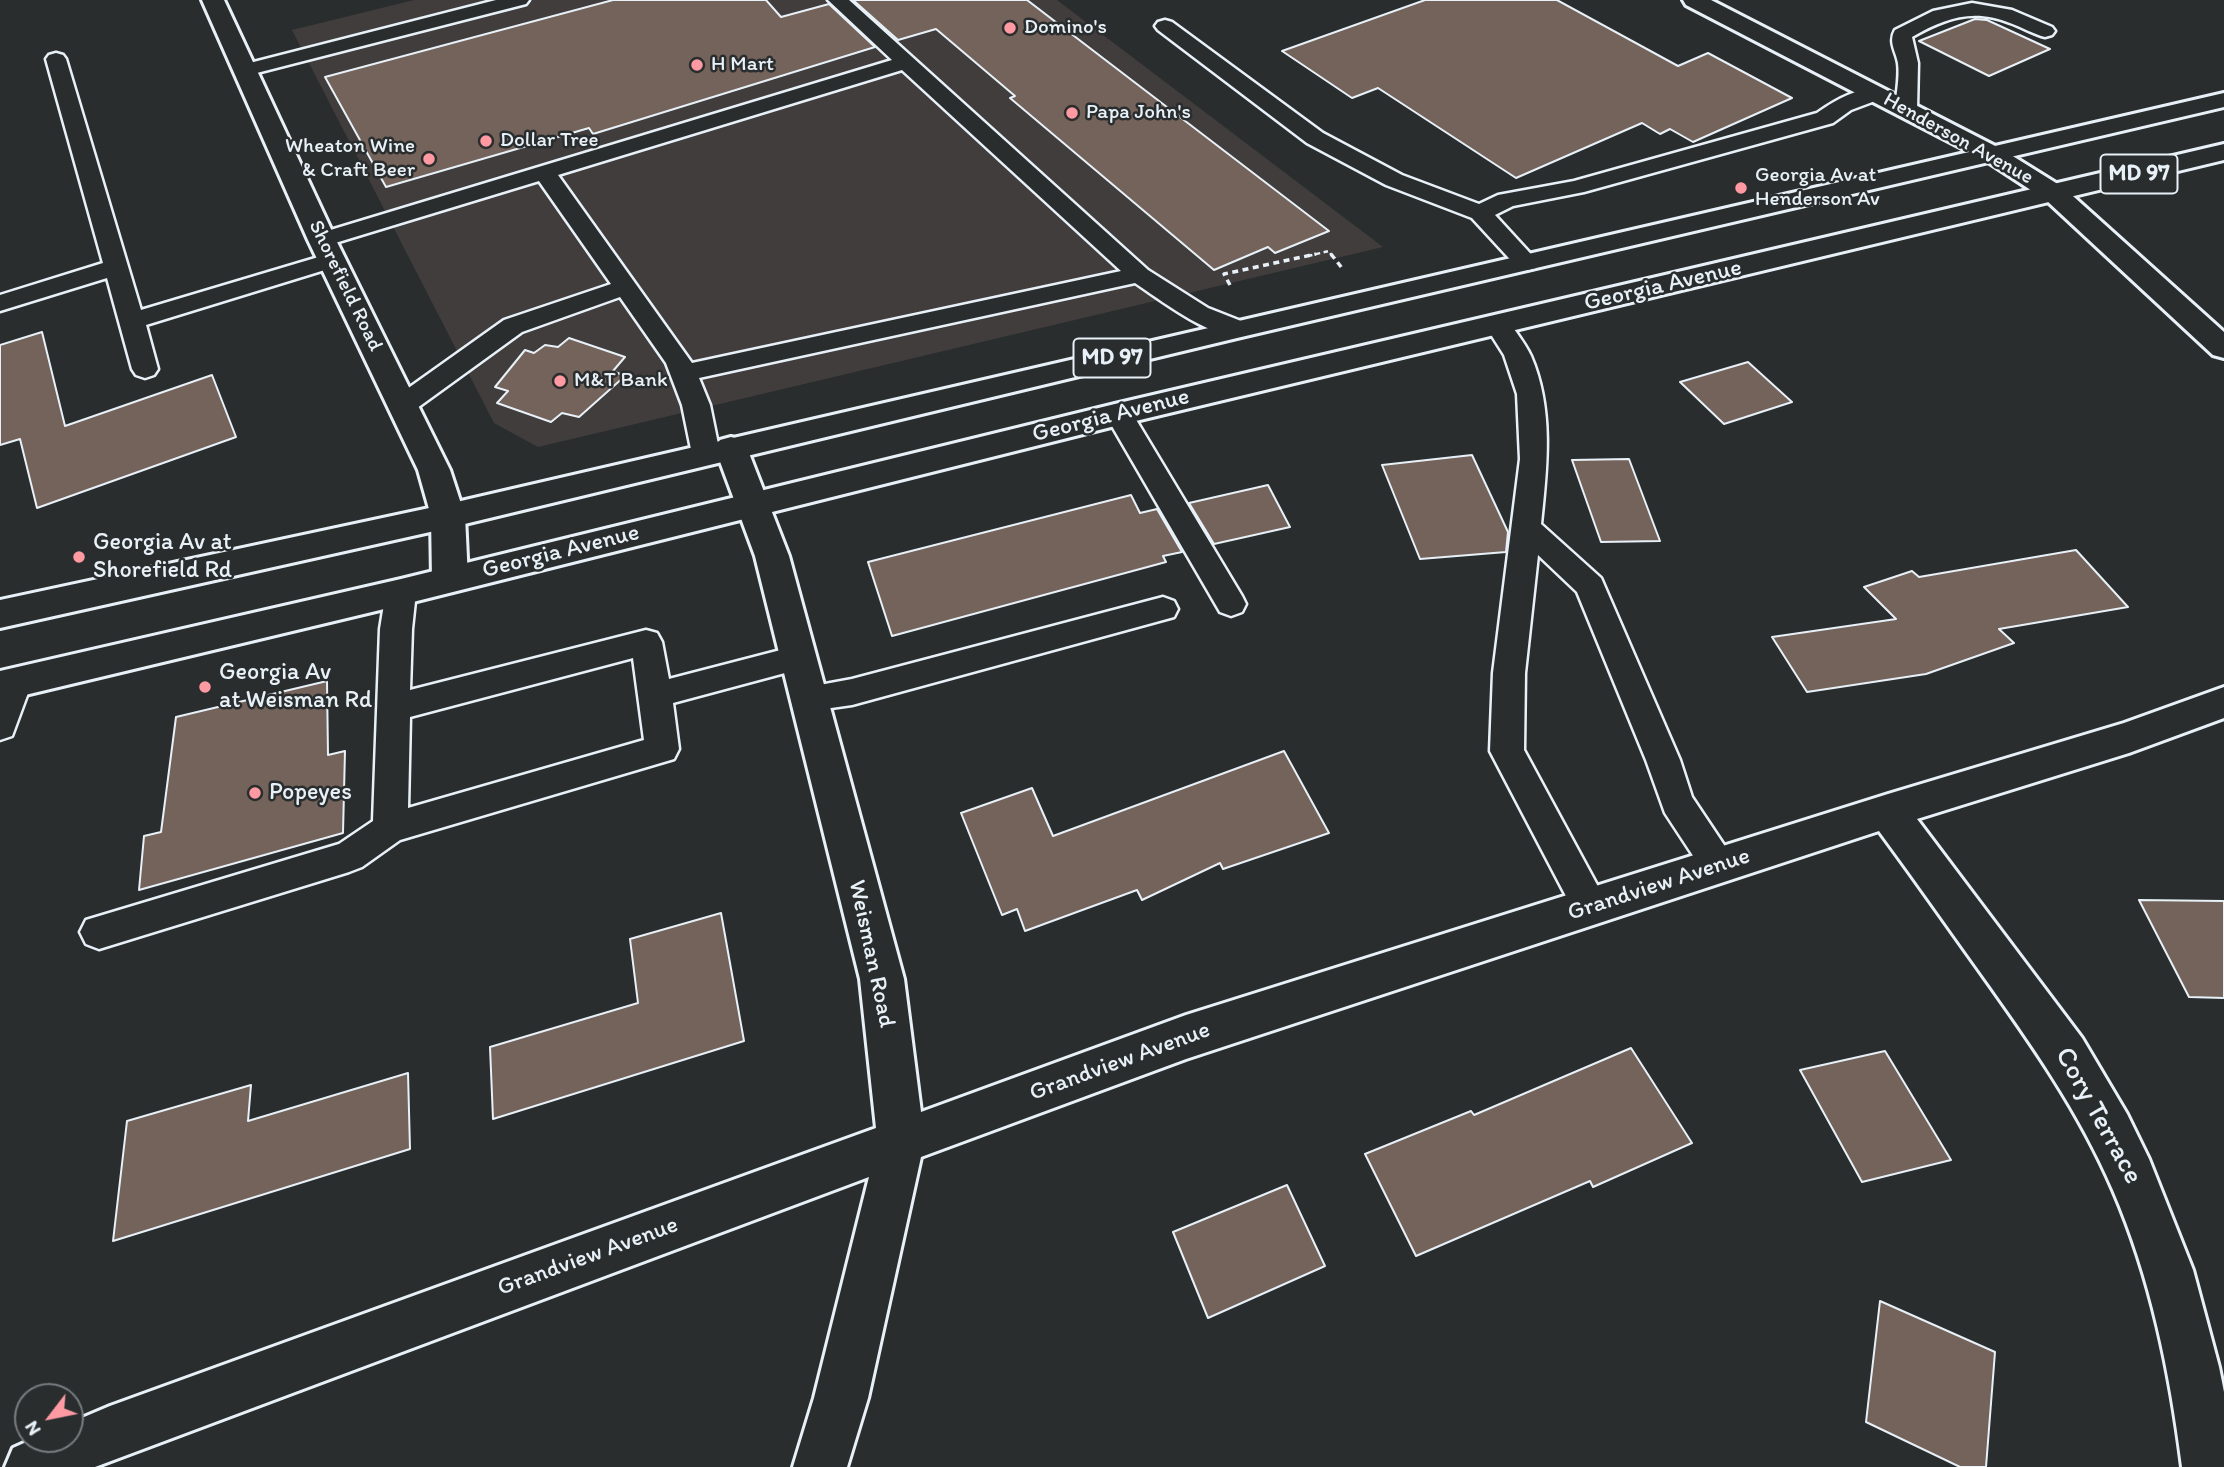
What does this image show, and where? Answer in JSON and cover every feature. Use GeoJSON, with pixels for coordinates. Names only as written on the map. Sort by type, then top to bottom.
{"type":"FeatureCollection","features":[{"type":"Feature","properties":{"kind":"street","name":"Shorefield Road"},"geometry":{"type":"LineString","coordinates":[[213,0],[327,250],[434,470],[448,516],[450,579]]}},
{"type":"Feature","properties":{"kind":"street","name":"Henderson Avenue"},"geometry":{"type":"LineString","coordinates":[[1694,0],[1994,155],[2054,194],[2224,348]]}},
{"type":"Feature","properties":{"kind":"street","name":"MD 97"},"geometry":{"type":"LineString","coordinates":[[0,614],[448,516],[1237,329],[2224,100]]}},
{"type":"Feature","properties":{"kind":"street","name":"Georgia Avenue"},"geometry":{"type":"LineString","coordinates":[[8,684],[401,592],[1119,414],[2224,152]]}},
{"type":"Feature","properties":{"kind":"street","name":"Weisman Road"},"geometry":{"type":"LineString","coordinates":[[718,451],[753,505],[772,556],[800,657],[882,979],[901,1142],[841,1398],[820,1467]]}},
{"type":"Feature","properties":{"kind":"street","name":"Grandview Avenue"},"geometry":{"type":"LineString","coordinates":[[32,1467],[110,1433],[1186,1037],[1888,811],[2129,737],[2224,702]]}},
{"type":"Feature","properties":{"kind":"street","name":"Cory Terrace"},"geometry":{"type":"LineString","coordinates":[[1888,811],[2048,1028],[2086,1086],[2117,1145],[2140,1193],[2183,1318],[2204,1417],[2209,1467]]}},
{"type":"Feature","properties":{"kind":"lane"},"geometry":{"type":"LineString","coordinates":[[245,70],[519,0]]}},
{"type":"Feature","properties":{"kind":"lane"},"geometry":{"type":"LineString","coordinates":[[838,0],[1139,275],[1199,314],[1237,329]]}},
{"type":"Feature","properties":{"kind":"lane"},"geometry":{"type":"LineString","coordinates":[[1906,110],[1908,63],[1902,45],[1902,34],[1916,23],[1948,7],[1974,4],[2004,11],[2045,31]]}},
{"type":"Feature","properties":{"kind":"lane"},"geometry":{"type":"LineString","coordinates":[[1165,26],[1315,138],[1394,180],[1480,214],[1527,263]]}},
{"type":"Feature","properties":{"kind":"lane"},"geometry":{"type":"LineString","coordinates":[[56,59],[145,369]]}},
{"type":"Feature","properties":{"kind":"lane"},"geometry":{"type":"LineString","coordinates":[[132,321],[544,172],[906,62]]}},
{"type":"Feature","properties":{"kind":"lane"},"geometry":{"type":"LineString","coordinates":[[1480,214],[1506,200],[1576,187],[1825,118],[1843,105],[1876,94]]}},
{"type":"Feature","properties":{"kind":"lane"},"geometry":{"type":"LineString","coordinates":[[544,172],[684,373],[718,451]]}},
{"type":"Feature","properties":{"kind":"lane"},"geometry":{"type":"LineString","coordinates":[[0,303],[116,267]]}},
{"type":"Feature","properties":{"kind":"lane"},"geometry":{"type":"LineString","coordinates":[[684,373],[1139,275]]}},
{"type":"Feature","properties":{"kind":"lane"},"geometry":{"type":"LineString","coordinates":[[402,405],[454,371],[513,326],[626,287]]}},
{"type":"Feature","properties":{"kind":"lane"},"geometry":{"type":"LineString","coordinates":[[520,348],[550,314]]}},
{"type":"Feature","properties":{"kind":"lane"},"geometry":{"type":"LineString","coordinates":[[1498,325],[1517,355],[1530,394],[1534,459],[1509,673],[1507,751],[1591,907]]}},
{"type":"Feature","properties":{"kind":"lane"},"geometry":{"type":"LineString","coordinates":[[454,371],[481,376],[496,369]]}},
{"type":"Feature","properties":{"kind":"lane"},"geometry":{"type":"LineString","coordinates":[[1119,414],[1231,604]]}},
{"type":"Feature","properties":{"kind":"lane"},"geometry":{"type":"LineString","coordinates":[[1527,528],[1590,586],[1663,760],[1676,803],[1720,866]]}},
{"type":"Feature","properties":{"kind":"lane"},"geometry":{"type":"LineString","coordinates":[[390,828],[396,629],[401,592]]}},
{"type":"Feature","properties":{"kind":"lane"},"geometry":{"type":"LineString","coordinates":[[810,698],[852,692],[1163,609]]}},
{"type":"Feature","properties":{"kind":"lane"},"geometry":{"type":"LineString","coordinates":[[99,932],[349,856],[390,828],[662,749],[646,642],[393,708]]}},
{"type":"Feature","properties":{"kind":"lane"},"geometry":{"type":"LineString","coordinates":[[656,695],[800,657]]}},
{"type":"Feature","properties":{"kind":"lane"},"geometry":{"type":"LineString","coordinates":[[0,726],[8,684]]}},
{"type":"Feature","properties":{"kind":"path"},"geometry":{"type":"LineString","coordinates":[[1224,274],[1329,251],[1345,271]]}},
{"type":"Feature","properties":{"kind":"shaded area"},"geometry":{"type":"Polygon","coordinates":[[[414,0],[1057,0],[1383,247],[538,447],[494,423],[292,30],[414,0]]]}},
{"type":"Feature","properties":{"kind":"building"},"geometry":{"type":"Polygon","coordinates":[[[613,0],[766,0],[781,17],[829,4],[875,47],[593,134],[589,128],[386,187],[325,77],[613,0]]]}},
{"type":"Feature","properties":{"kind":"building"},"geometry":{"type":"Polygon","coordinates":[[[853,0],[1027,0],[1329,231],[1275,253],[1268,247],[1214,270],[1010,98],[1015,96],[936,29],[898,40],[853,0]]]}},
{"type":"Feature","properties":{"kind":"building"},"geometry":{"type":"Polygon","coordinates":[[[1425,0],[1557,0],[1678,66],[1708,53],[1792,98],[1693,142],[1670,129],[1660,134],[1642,123],[1516,178],[1378,88],[1352,98],[1282,51],[1425,0]]]}},
{"type":"Feature","properties":{"kind":"building"},"geometry":{"type":"Polygon","coordinates":[[[1975,19],[1987,20],[2050,49],[1989,76],[1919,41],[1975,19]]]}},
{"type":"Feature","properties":{"kind":"building"},"geometry":{"type":"Polygon","coordinates":[[[42,332],[65,426],[212,375],[236,437],[37,508],[20,439],[0,445],[0,345],[42,332]]]}},
{"type":"Feature","properties":{"kind":"building","name":"M&T Bank"},"geometry":{"type":"Polygon","coordinates":[[[569,338],[625,357],[613,371],[625,376],[579,417],[562,413],[551,422],[497,403],[508,391],[495,387],[525,350],[534,353],[545,345],[558,347],[569,338]]]}},
{"type":"Feature","properties":{"kind":"building"},"geometry":{"type":"Polygon","coordinates":[[[1748,362],[1792,402],[1724,424],[1680,382],[1748,362]]]}},
{"type":"Feature","properties":{"kind":"building"},"geometry":{"type":"Polygon","coordinates":[[[1472,455],[1508,532],[1506,552],[1420,559],[1382,465],[1472,455]]]}},
{"type":"Feature","properties":{"kind":"building"},"geometry":{"type":"Polygon","coordinates":[[[1629,459],[1660,541],[1601,542],[1572,460],[1629,459]]]}},
{"type":"Feature","properties":{"kind":"building"},"geometry":{"type":"Polygon","coordinates":[[[1268,485],[1290,527],[1214,544],[1189,503],[1268,485]]]}},
{"type":"Feature","properties":{"kind":"building"},"geometry":{"type":"Polygon","coordinates":[[[1131,495],[1140,513],[1157,509],[1182,552],[1163,556],[1166,562],[892,636],[868,562],[1131,495]]]}},
{"type":"Feature","properties":{"kind":"building"},"geometry":{"type":"Polygon","coordinates":[[[2076,550],[2128,607],[1999,629],[2014,643],[1926,674],[1807,692],[1772,637],[1896,619],[1864,587],[1912,571],[1919,577],[2076,550]]]}},
{"type":"Feature","properties":{"kind":"building","name":"Popeyes"},"geometry":{"type":"Polygon","coordinates":[[[327,681],[328,755],[345,751],[343,833],[139,890],[144,836],[161,832],[176,717],[327,681]]]}},
{"type":"Feature","properties":{"kind":"building"},"geometry":{"type":"Polygon","coordinates":[[[1284,751],[1329,833],[1223,869],[1220,863],[1142,900],[1137,890],[1025,931],[1017,909],[1002,915],[961,813],[1032,788],[1053,836],[1284,751]]]}},
{"type":"Feature","properties":{"kind":"building"},"geometry":{"type":"Polygon","coordinates":[[[2139,900],[2224,901],[2224,998],[2189,997],[2139,900]]]}},
{"type":"Feature","properties":{"kind":"building"},"geometry":{"type":"Polygon","coordinates":[[[721,913],[744,1041],[493,1119],[490,1047],[638,1003],[630,939],[721,913]]]}},
{"type":"Feature","properties":{"kind":"building"},"geometry":{"type":"Polygon","coordinates":[[[1631,1048],[1692,1143],[1593,1187],[1590,1181],[1416,1256],[1365,1154],[1471,1111],[1474,1115],[1631,1048]]]}},
{"type":"Feature","properties":{"kind":"building"},"geometry":{"type":"Polygon","coordinates":[[[1885,1051],[1951,1160],[1862,1182],[1800,1070],[1885,1051]]]}},
{"type":"Feature","properties":{"kind":"building"},"geometry":{"type":"Polygon","coordinates":[[[408,1073],[410,1149],[113,1241],[127,1121],[251,1085],[248,1121],[408,1073]]]}},
{"type":"Feature","properties":{"kind":"building"},"geometry":{"type":"Polygon","coordinates":[[[1287,1185],[1325,1266],[1208,1318],[1173,1232],[1287,1185]]]}},
{"type":"Feature","properties":{"kind":"building"},"geometry":{"type":"Polygon","coordinates":[[[1880,1301],[1995,1352],[1986,1467],[1960,1467],[1866,1422],[1880,1301]]]}},
{"type":"Feature","properties":{"kind":"place","name":"Domino's"},"geometry":{"type":"Point","coordinates":[1010,28]}},
{"type":"Feature","properties":{"kind":"place","name":"H Mart"},"geometry":{"type":"Point","coordinates":[697,65]}},
{"type":"Feature","properties":{"kind":"place","name":"Papa John's"},"geometry":{"type":"Point","coordinates":[1072,113]}},
{"type":"Feature","properties":{"kind":"place","name":"Dollar Tree"},"geometry":{"type":"Point","coordinates":[486,141]}},
{"type":"Feature","properties":{"kind":"place","name":"Wheaton Wine & Craft Beer"},"geometry":{"type":"Point","coordinates":[429,159]}},
{"type":"Feature","properties":{"kind":"place","name":"Georgia Av at Henderson Av"},"geometry":{"type":"Point","coordinates":[1741,188]}},
{"type":"Feature","properties":{"kind":"place","name":"M&T Bank"},"geometry":{"type":"Point","coordinates":[560,381]}},
{"type":"Feature","properties":{"kind":"place","name":"Georgia Av at Shorefield Rd"},"geometry":{"type":"Point","coordinates":[79,557]}},
{"type":"Feature","properties":{"kind":"place","name":"Georgia Av at Weisman Rd"},"geometry":{"type":"Point","coordinates":[205,687]}},
{"type":"Feature","properties":{"kind":"place","name":"Popeyes"},"geometry":{"type":"Point","coordinates":[255,793]}}]}
